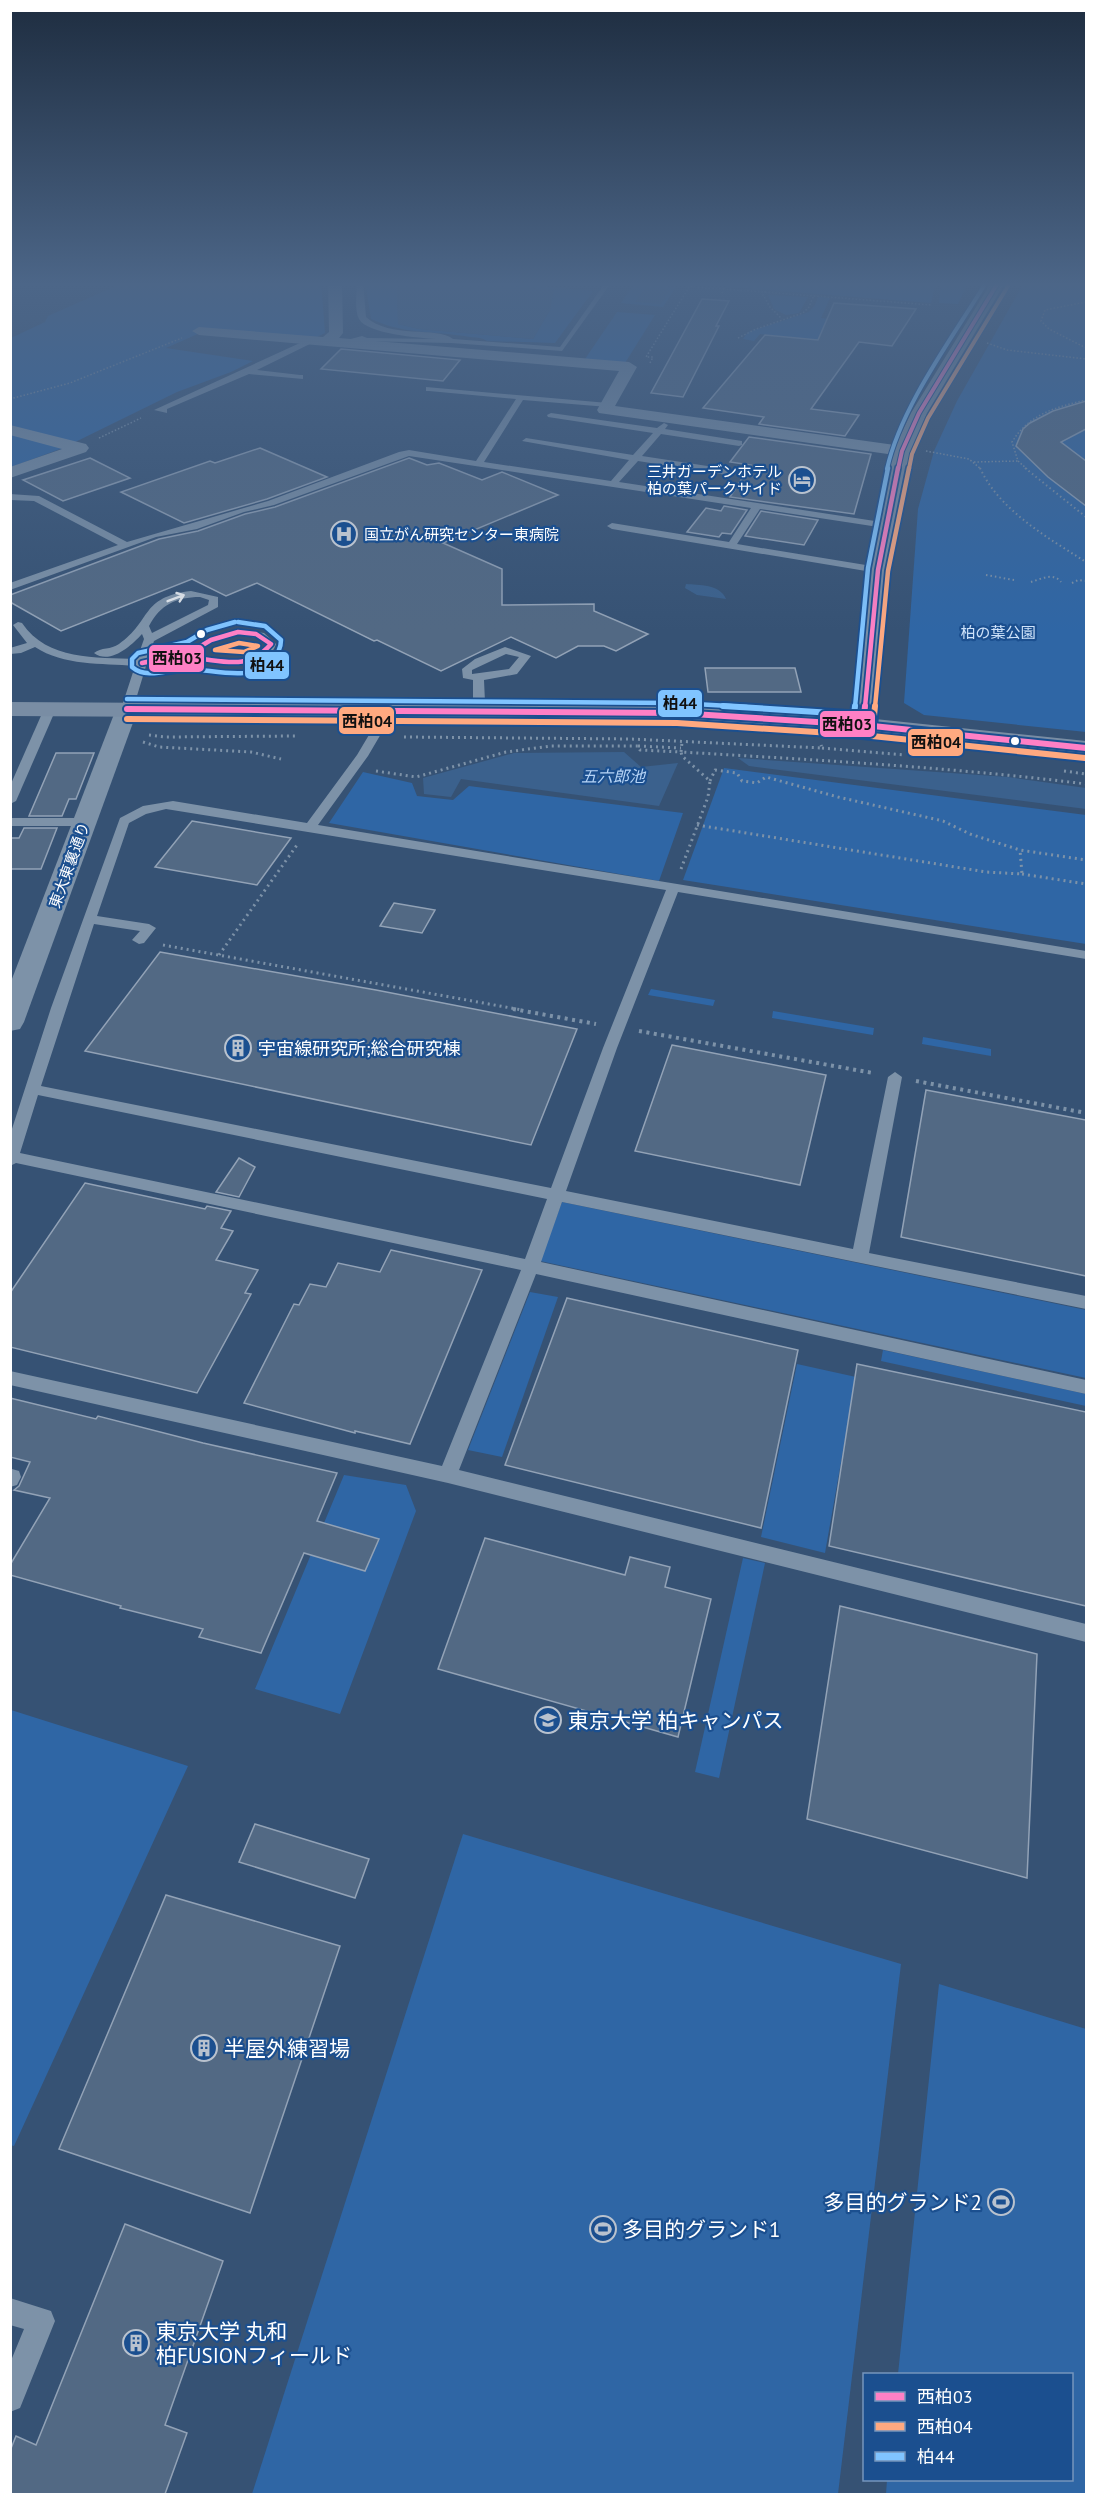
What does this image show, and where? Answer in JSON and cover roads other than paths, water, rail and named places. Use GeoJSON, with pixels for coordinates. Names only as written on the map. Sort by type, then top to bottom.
{"type":"FeatureCollection","features":[{"type":"Feature","properties":{"kind":"street"},"geometry":{"type":"LineString","coordinates":[[612,398],[605,410],[664,425],[902,452]]}},
{"type":"Feature","properties":{"kind":"street"},"geometry":{"type":"LineString","coordinates":[[863,725],[878,570],[885,525],[902,452],[928,398]]}},
{"type":"Feature","properties":{"kind":"street"},"geometry":{"type":"LineString","coordinates":[[10,430],[80,448],[10,473]]}},
{"type":"Feature","properties":{"kind":"street"},"geometry":{"type":"LineString","coordinates":[[10,709],[677,713],[863,725],[1086,748]]}},
{"type":"Feature","properties":{"kind":"street","name":"東大東裏通り"},"geometry":{"type":"LineString","coordinates":[[10,1022],[127,709]]}},
{"type":"Feature","properties":{"kind":"lane"},"geometry":{"type":"LineString","coordinates":[[161,410],[189,398]]}},
{"type":"Feature","properties":{"kind":"lane"},"geometry":{"type":"LineString","coordinates":[[479,464],[520,398]]}},
{"type":"Feature","properties":{"kind":"lane"},"geometry":{"type":"LineString","coordinates":[[531,398],[608,405]]}},
{"type":"Feature","properties":{"kind":"lane"},"geometry":{"type":"LineString","coordinates":[[551,415],[664,425],[739,443]]}},
{"type":"Feature","properties":{"kind":"lane"},"geometry":{"type":"LineString","coordinates":[[613,484],[664,425]]}},
{"type":"Feature","properties":{"kind":"lane"},"geometry":{"type":"LineString","coordinates":[[526,441],[727,472]]}},
{"type":"Feature","properties":{"kind":"lane"},"geometry":{"type":"LineString","coordinates":[[10,587],[154,535],[194,527],[241,510],[271,503],[409,453],[885,525]]}},
{"type":"Feature","properties":{"kind":"lane"},"geometry":{"type":"LineString","coordinates":[[10,497],[36,498],[126,545]]}},
{"type":"Feature","properties":{"kind":"lane"},"geometry":{"type":"LineString","coordinates":[[731,546],[758,506]]}},
{"type":"Feature","properties":{"kind":"lane"},"geometry":{"type":"LineString","coordinates":[[612,526],[878,570]]}},
{"type":"Feature","properties":{"kind":"lane"},"geometry":{"type":"LineString","coordinates":[[14,622],[39,632],[68,650],[113,653],[126,647],[144,626],[154,609],[188,594],[204,594],[214,599],[213,607],[205,613],[149,639]]}},
{"type":"Feature","properties":{"kind":"lane"},"geometry":{"type":"LineString","coordinates":[[14,622],[27,638],[57,656],[142,663],[189,658],[232,663],[245,662],[265,653],[271,644],[260,635],[238,632],[211,640],[191,652],[142,663]]}},
{"type":"Feature","properties":{"kind":"lane"},"geometry":{"type":"LineString","coordinates":[[127,709],[149,639],[144,626]]}},
{"type":"Feature","properties":{"kind":"lane"},"geometry":{"type":"LineString","coordinates":[[10,651],[17,651],[36,643]]}},
{"type":"Feature","properties":{"kind":"lane"},"geometry":{"type":"LineString","coordinates":[[505,650],[526,656],[513,672],[478,678],[467,676],[467,669],[479,661],[505,650]]}},
{"type":"Feature","properties":{"kind":"lane"},"geometry":{"type":"LineString","coordinates":[[471,711],[478,702],[478,678]]}},
{"type":"Feature","properties":{"kind":"lane"},"geometry":{"type":"LineString","coordinates":[[10,801],[50,709]]}},
{"type":"Feature","properties":{"kind":"lane"},"geometry":{"type":"LineString","coordinates":[[310,827],[354,767],[389,710]]}},
{"type":"Feature","properties":{"kind":"lane"},"geometry":{"type":"LineString","coordinates":[[1086,955],[173,805],[153,806],[136,812],[124,820],[11,1159],[531,1266],[1086,1387]]}},
{"type":"Feature","properties":{"kind":"lane"},"geometry":{"type":"LineString","coordinates":[[10,822],[85,822]]}},
{"type":"Feature","properties":{"kind":"lane"},"geometry":{"type":"LineString","coordinates":[[448,1475],[531,1266],[555,1195],[618,1028],[674,887]]}},
{"type":"Feature","properties":{"kind":"lane"},"geometry":{"type":"LineString","coordinates":[[90,919],[149,928],[139,940]]}},
{"type":"Feature","properties":{"kind":"lane"},"geometry":{"type":"LineString","coordinates":[[860,1256],[895,1077]]}},
{"type":"Feature","properties":{"kind":"lane"},"geometry":{"type":"LineString","coordinates":[[33,1089],[1086,1303]]}},
{"type":"Feature","properties":{"kind":"lane"},"geometry":{"type":"LineString","coordinates":[[10,1378],[448,1475],[1086,1633]]}},
{"type":"Feature","properties":{"kind":"lane"},"geometry":{"type":"LineString","coordinates":[[10,2311],[41,2321],[10,2398]]}},
{"type":"Feature","properties":{"kind":"water"},"geometry":{"type":"Polygon","coordinates":[[[686,584],[714,588],[719,590],[726,599],[697,595],[685,588],[686,584]]]}},
{"type":"Feature","properties":{"kind":"water","name":"五六郎池"},"geometry":{"type":"Polygon","coordinates":[[[624,752],[641,767],[678,763],[659,806],[461,779],[451,797],[424,794],[423,778],[514,753],[624,752]]]}},
{"type":"Feature","properties":{"kind":"water"},"geometry":{"type":"Polygon","coordinates":[[[738,758],[1008,777],[1086,788],[1086,809],[749,766],[738,758]]]}},
{"type":"Feature","properties":{"kind":"place","name":"三井ガーデンホテル 柏の葉パークサイド"},"geometry":{"type":"Point","coordinates":[802,480]}},
{"type":"Feature","properties":{"kind":"place","name":"国立がん研究センター東病院"},"geometry":{"type":"Point","coordinates":[344,534]}},
{"type":"Feature","properties":{"kind":"place","name":"宇宙線研究所;総合研究棟"},"geometry":{"type":"Point","coordinates":[238,1048]}},
{"type":"Feature","properties":{"kind":"place","name":"東京大学 柏キャンパス"},"geometry":{"type":"Point","coordinates":[548,1720]}},
{"type":"Feature","properties":{"kind":"place","name":"半屋外練習場"},"geometry":{"type":"Point","coordinates":[204,2048]}},
{"type":"Feature","properties":{"kind":"place","name":"多目的グランド2"},"geometry":{"type":"Point","coordinates":[1001,2202]}},
{"type":"Feature","properties":{"kind":"place","name":"多目的グランド1"},"geometry":{"type":"Point","coordinates":[603,2229]}},
{"type":"Feature","properties":{"kind":"place","name":"東京大学 丸和 柏FUSIONフィールド"},"geometry":{"type":"Point","coordinates":[136,2343]}},
{"type":"Feature","properties":{"kind":"park label","name":"柏の葉公園"},"geometry":{"type":"Point","coordinates":[998,632]}}]}
